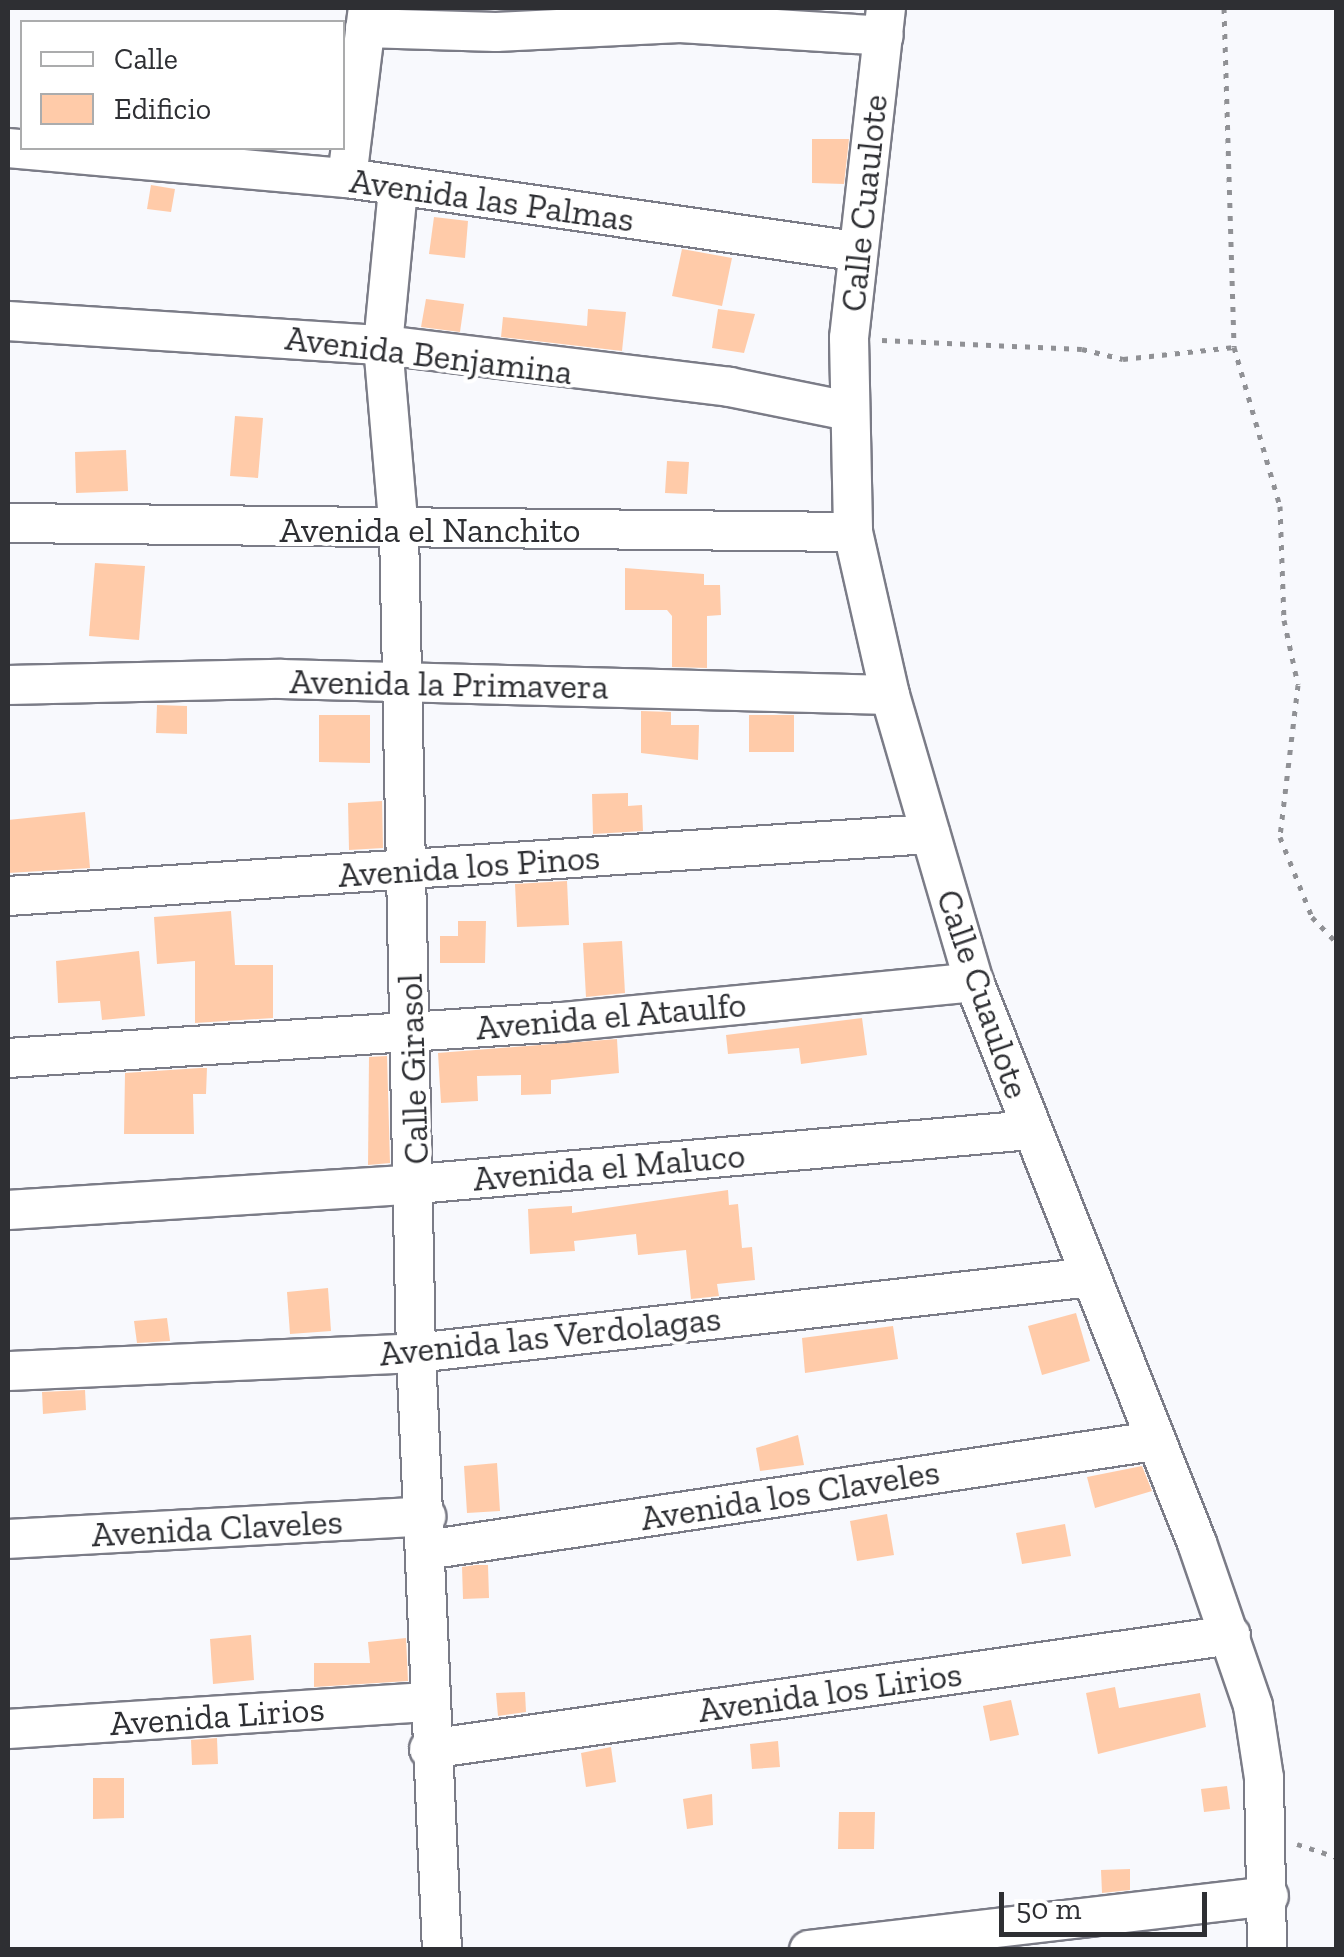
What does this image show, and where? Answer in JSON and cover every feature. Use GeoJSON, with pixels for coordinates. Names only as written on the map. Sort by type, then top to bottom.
{"type":"FeatureCollection","features":[{"type":"Feature","properties":{"kind":"street"},"geometry":{"type":"LineString","coordinates":[[347,178],[367,18],[496,32],[680,23],[885,22]]}},
{"type":"Feature","properties":{"kind":"street","name":"Calle Cuaulote"},"geometry":{"type":"LineString","coordinates":[[885,22],[849,338],[852,532],[890,696],[974,982],[1231,1636],[1253,1706],[1266,1833],[1266,1950]]}},
{"type":"Feature","properties":{"kind":"street","name":"Avenida las Palmas"},"geometry":{"type":"LineString","coordinates":[[31,150],[347,178],[398,189],[856,251]]}},
{"type":"Feature","properties":{"kind":"street","name":"Calle Girasol"},"geometry":{"type":"LineString","coordinates":[[398,189],[382,346],[399,530],[398,686],[414,1031],[416,1352],[426,1533],[429,1750],[442,1950]]}},
{"type":"Feature","properties":{"kind":"street","name":"Avenida Benjamina"},"geometry":{"type":"LineString","coordinates":[[8,321],[382,346],[730,388],[848,411]]}},
{"type":"Feature","properties":{"kind":"street","name":"Avenida el Nanchito"},"geometry":{"type":"LineString","coordinates":[[8,523],[852,532]]}},
{"type":"Feature","properties":{"kind":"street","name":"Avenida la Primavera"},"geometry":{"type":"LineString","coordinates":[[8,685],[282,679],[398,686],[890,696]]}},
{"type":"Feature","properties":{"kind":"street","name":"Avenida los Pinos"},"geometry":{"type":"LineString","coordinates":[[8,896],[930,834]]}},
{"type":"Feature","properties":{"kind":"street","name":"Avenida el Ataulfo"},"geometry":{"type":"LineString","coordinates":[[8,1058],[414,1031],[974,982]]}},
{"type":"Feature","properties":{"kind":"street","name":"Avenida el Maluco"},"geometry":{"type":"LineString","coordinates":[[8,1210],[417,1184],[1030,1130]]}},
{"type":"Feature","properties":{"kind":"street","name":"Avenida las Verdolagas"},"geometry":{"type":"LineString","coordinates":[[8,1371],[416,1352],[1090,1277]]}},
{"type":"Feature","properties":{"kind":"street","name":"Avenida los Claveles"},"geometry":{"type":"LineString","coordinates":[[426,1533],[1154,1441]]}},
{"type":"Feature","properties":{"kind":"street","name":"Avenida Claveles"},"geometry":{"type":"LineString","coordinates":[[8,1540],[426,1533]]}},
{"type":"Feature","properties":{"kind":"street","name":"Avenida los Lirios"},"geometry":{"type":"LineString","coordinates":[[429,1750],[1231,1636]]}},
{"type":"Feature","properties":{"kind":"street","name":"Avenida Lirios"},"geometry":{"type":"LineString","coordinates":[[8,1729],[427,1702]]}},
{"type":"Feature","properties":{"kind":"street"},"geometry":{"type":"LineString","coordinates":[[808,1950],[1269,1896]]}},
{"type":"Feature","properties":{"kind":"path"},"geometry":{"type":"LineString","coordinates":[[1224,8],[1234,347],[1280,506],[1284,620],[1298,685],[1280,838],[1312,918],[1336,942]]}},
{"type":"Feature","properties":{"kind":"path"},"geometry":{"type":"LineString","coordinates":[[849,338],[1082,349],[1123,360],[1234,347]]}},
{"type":"Feature","properties":{"kind":"path"},"geometry":{"type":"LineString","coordinates":[[1266,1833],[1336,1857]]}},
{"type":"Feature","properties":{"kind":"building"},"geometry":{"type":"Polygon","coordinates":[[[812,139],[849,139],[844,184],[812,183],[812,139]]]}},
{"type":"Feature","properties":{"kind":"building"},"geometry":{"type":"Polygon","coordinates":[[[151,185],[175,189],[171,212],[147,209],[151,185]]]}},
{"type":"Feature","properties":{"kind":"building"},"geometry":{"type":"Polygon","coordinates":[[[434,217],[468,221],[465,258],[429,254],[434,217]]]}},
{"type":"Feature","properties":{"kind":"building"},"geometry":{"type":"Polygon","coordinates":[[[682,249],[732,258],[722,306],[672,296],[682,249]]]}},
{"type":"Feature","properties":{"kind":"building"},"geometry":{"type":"Polygon","coordinates":[[[426,299],[464,304],[460,332],[421,327],[426,299]]]}},
{"type":"Feature","properties":{"kind":"building"},"geometry":{"type":"Polygon","coordinates":[[[588,309],[626,312],[622,351],[501,337],[503,317],[587,326],[588,309]]]}},
{"type":"Feature","properties":{"kind":"building"},"geometry":{"type":"Polygon","coordinates":[[[718,309],[755,314],[744,353],[712,348],[718,309]]]}},
{"type":"Feature","properties":{"kind":"building"},"geometry":{"type":"Polygon","coordinates":[[[235,416],[263,418],[258,478],[230,476],[235,416]]]}},
{"type":"Feature","properties":{"kind":"building"},"geometry":{"type":"Polygon","coordinates":[[[126,450],[128,491],[76,493],[75,452],[126,450]]]}},
{"type":"Feature","properties":{"kind":"building"},"geometry":{"type":"Polygon","coordinates":[[[667,461],[689,462],[687,494],[665,493],[667,461]]]}},
{"type":"Feature","properties":{"kind":"building"},"geometry":{"type":"Polygon","coordinates":[[[95,563],[145,566],[139,640],[89,636],[95,563]]]}},
{"type":"Feature","properties":{"kind":"building"},"geometry":{"type":"Polygon","coordinates":[[[625,568],[704,574],[704,585],[720,585],[721,615],[707,616],[707,668],[672,667],[672,616],[667,610],[625,610],[625,568]]]}},
{"type":"Feature","properties":{"kind":"building"},"geometry":{"type":"Polygon","coordinates":[[[157,705],[187,706],[187,734],[156,733],[157,705]]]}},
{"type":"Feature","properties":{"kind":"building"},"geometry":{"type":"Polygon","coordinates":[[[641,711],[671,712],[671,725],[699,725],[698,760],[641,753],[641,711]]]}},
{"type":"Feature","properties":{"kind":"building"},"geometry":{"type":"Polygon","coordinates":[[[319,715],[370,715],[370,763],[319,762],[319,715]]]}},
{"type":"Feature","properties":{"kind":"building"},"geometry":{"type":"Polygon","coordinates":[[[749,715],[794,715],[794,752],[749,752],[749,715]]]}},
{"type":"Feature","properties":{"kind":"building"},"geometry":{"type":"Polygon","coordinates":[[[628,793],[628,806],[642,805],[643,831],[593,834],[592,794],[628,793]]]}},
{"type":"Feature","properties":{"kind":"building"},"geometry":{"type":"Polygon","coordinates":[[[382,801],[383,848],[349,850],[348,803],[382,801]]]}},
{"type":"Feature","properties":{"kind":"building"},"geometry":{"type":"Polygon","coordinates":[[[85,812],[90,868],[8,873],[8,820],[85,812]]]}},
{"type":"Feature","properties":{"kind":"building"},"geometry":{"type":"Polygon","coordinates":[[[567,881],[569,925],[517,927],[515,884],[567,881]]]}},
{"type":"Feature","properties":{"kind":"building"},"geometry":{"type":"Polygon","coordinates":[[[231,911],[235,965],[273,965],[273,1018],[195,1023],[195,961],[157,964],[154,917],[231,911]]]}},
{"type":"Feature","properties":{"kind":"building"},"geometry":{"type":"Polygon","coordinates":[[[458,921],[486,921],[485,963],[440,963],[440,936],[458,936],[458,921]]]}},
{"type":"Feature","properties":{"kind":"building"},"geometry":{"type":"Polygon","coordinates":[[[622,941],[625,993],[586,997],[583,943],[622,941]]]}},
{"type":"Feature","properties":{"kind":"building"},"geometry":{"type":"Polygon","coordinates":[[[139,951],[145,1016],[102,1020],[100,1001],[58,1003],[56,961],[139,951]]]}},
{"type":"Feature","properties":{"kind":"building"},"geometry":{"type":"Polygon","coordinates":[[[862,1018],[867,1055],[801,1064],[799,1048],[728,1054],[726,1035],[862,1018]]]}},
{"type":"Feature","properties":{"kind":"building"},"geometry":{"type":"Polygon","coordinates":[[[617,1039],[619,1073],[551,1080],[551,1094],[521,1095],[521,1075],[477,1076],[478,1101],[441,1103],[438,1053],[617,1039]]]}},
{"type":"Feature","properties":{"kind":"building"},"geometry":{"type":"Polygon","coordinates":[[[387,1056],[390,1163],[368,1165],[369,1057],[387,1056]]]}},
{"type":"Feature","properties":{"kind":"building"},"geometry":{"type":"Polygon","coordinates":[[[207,1068],[206,1094],[193,1094],[194,1134],[124,1134],[125,1073],[207,1068]]]}},
{"type":"Feature","properties":{"kind":"building"},"geometry":{"type":"Polygon","coordinates":[[[728,1190],[729,1205],[738,1204],[742,1248],[752,1247],[755,1280],[717,1284],[719,1296],[691,1299],[686,1250],[638,1255],[636,1234],[574,1241],[575,1251],[530,1254],[528,1209],[572,1206],[572,1213],[728,1190]]]}},
{"type":"Feature","properties":{"kind":"building"},"geometry":{"type":"Polygon","coordinates":[[[328,1288],[331,1331],[290,1334],[287,1292],[328,1288]]]}},
{"type":"Feature","properties":{"kind":"building"},"geometry":{"type":"Polygon","coordinates":[[[1076,1313],[1090,1361],[1042,1375],[1028,1326],[1076,1313]]]}},
{"type":"Feature","properties":{"kind":"building"},"geometry":{"type":"Polygon","coordinates":[[[167,1318],[170,1341],[137,1343],[134,1321],[167,1318]]]}},
{"type":"Feature","properties":{"kind":"building"},"geometry":{"type":"Polygon","coordinates":[[[893,1326],[898,1359],[805,1373],[802,1338],[893,1326]]]}},
{"type":"Feature","properties":{"kind":"building"},"geometry":{"type":"Polygon","coordinates":[[[85,1390],[86,1410],[43,1414],[42,1392],[85,1390]]]}},
{"type":"Feature","properties":{"kind":"building"},"geometry":{"type":"Polygon","coordinates":[[[798,1435],[804,1465],[760,1471],[756,1448],[798,1435]]]}},
{"type":"Feature","properties":{"kind":"building"},"geometry":{"type":"Polygon","coordinates":[[[497,1463],[500,1511],[467,1513],[464,1466],[497,1463]]]}},
{"type":"Feature","properties":{"kind":"building"},"geometry":{"type":"Polygon","coordinates":[[[1142,1466],[1152,1491],[1095,1508],[1087,1477],[1142,1466]]]}},
{"type":"Feature","properties":{"kind":"building"},"geometry":{"type":"Polygon","coordinates":[[[887,1514],[894,1555],[857,1561],[850,1521],[887,1514]]]}},
{"type":"Feature","properties":{"kind":"building"},"geometry":{"type":"Polygon","coordinates":[[[1065,1524],[1071,1556],[1022,1564],[1016,1533],[1065,1524]]]}},
{"type":"Feature","properties":{"kind":"building"},"geometry":{"type":"Polygon","coordinates":[[[488,1565],[489,1598],[463,1599],[462,1567],[488,1565]]]}},
{"type":"Feature","properties":{"kind":"building"},"geometry":{"type":"Polygon","coordinates":[[[251,1635],[254,1680],[213,1684],[210,1639],[251,1635]]]}},
{"type":"Feature","properties":{"kind":"building"},"geometry":{"type":"Polygon","coordinates":[[[406,1638],[408,1681],[314,1687],[314,1663],[370,1663],[368,1642],[406,1638]]]}},
{"type":"Feature","properties":{"kind":"building"},"geometry":{"type":"Polygon","coordinates":[[[1115,1687],[1119,1708],[1200,1693],[1206,1727],[1098,1754],[1086,1693],[1115,1687]]]}},
{"type":"Feature","properties":{"kind":"building"},"geometry":{"type":"Polygon","coordinates":[[[525,1692],[526,1712],[498,1716],[496,1693],[525,1692]]]}},
{"type":"Feature","properties":{"kind":"building"},"geometry":{"type":"Polygon","coordinates":[[[1011,1700],[1019,1735],[990,1741],[983,1706],[1011,1700]]]}},
{"type":"Feature","properties":{"kind":"building"},"geometry":{"type":"Polygon","coordinates":[[[217,1738],[218,1764],[192,1765],[191,1740],[217,1738]]]}},
{"type":"Feature","properties":{"kind":"building"},"geometry":{"type":"Polygon","coordinates":[[[778,1741],[780,1767],[752,1769],[750,1744],[778,1741]]]}},
{"type":"Feature","properties":{"kind":"building"},"geometry":{"type":"Polygon","coordinates":[[[611,1747],[616,1782],[586,1787],[581,1753],[611,1747]]]}},
{"type":"Feature","properties":{"kind":"building"},"geometry":{"type":"Polygon","coordinates":[[[93,1778],[124,1778],[124,1818],[93,1819],[93,1778]]]}},
{"type":"Feature","properties":{"kind":"building"},"geometry":{"type":"Polygon","coordinates":[[[1227,1786],[1230,1809],[1204,1812],[1201,1789],[1227,1786]]]}},
{"type":"Feature","properties":{"kind":"building"},"geometry":{"type":"Polygon","coordinates":[[[712,1794],[713,1825],[687,1829],[683,1799],[712,1794]]]}},
{"type":"Feature","properties":{"kind":"building"},"geometry":{"type":"Polygon","coordinates":[[[839,1812],[875,1812],[874,1849],[838,1849],[839,1812]]]}},
{"type":"Feature","properties":{"kind":"building"},"geometry":{"type":"Polygon","coordinates":[[[1130,1869],[1130,1890],[1102,1893],[1101,1870],[1130,1869]]]}}]}
